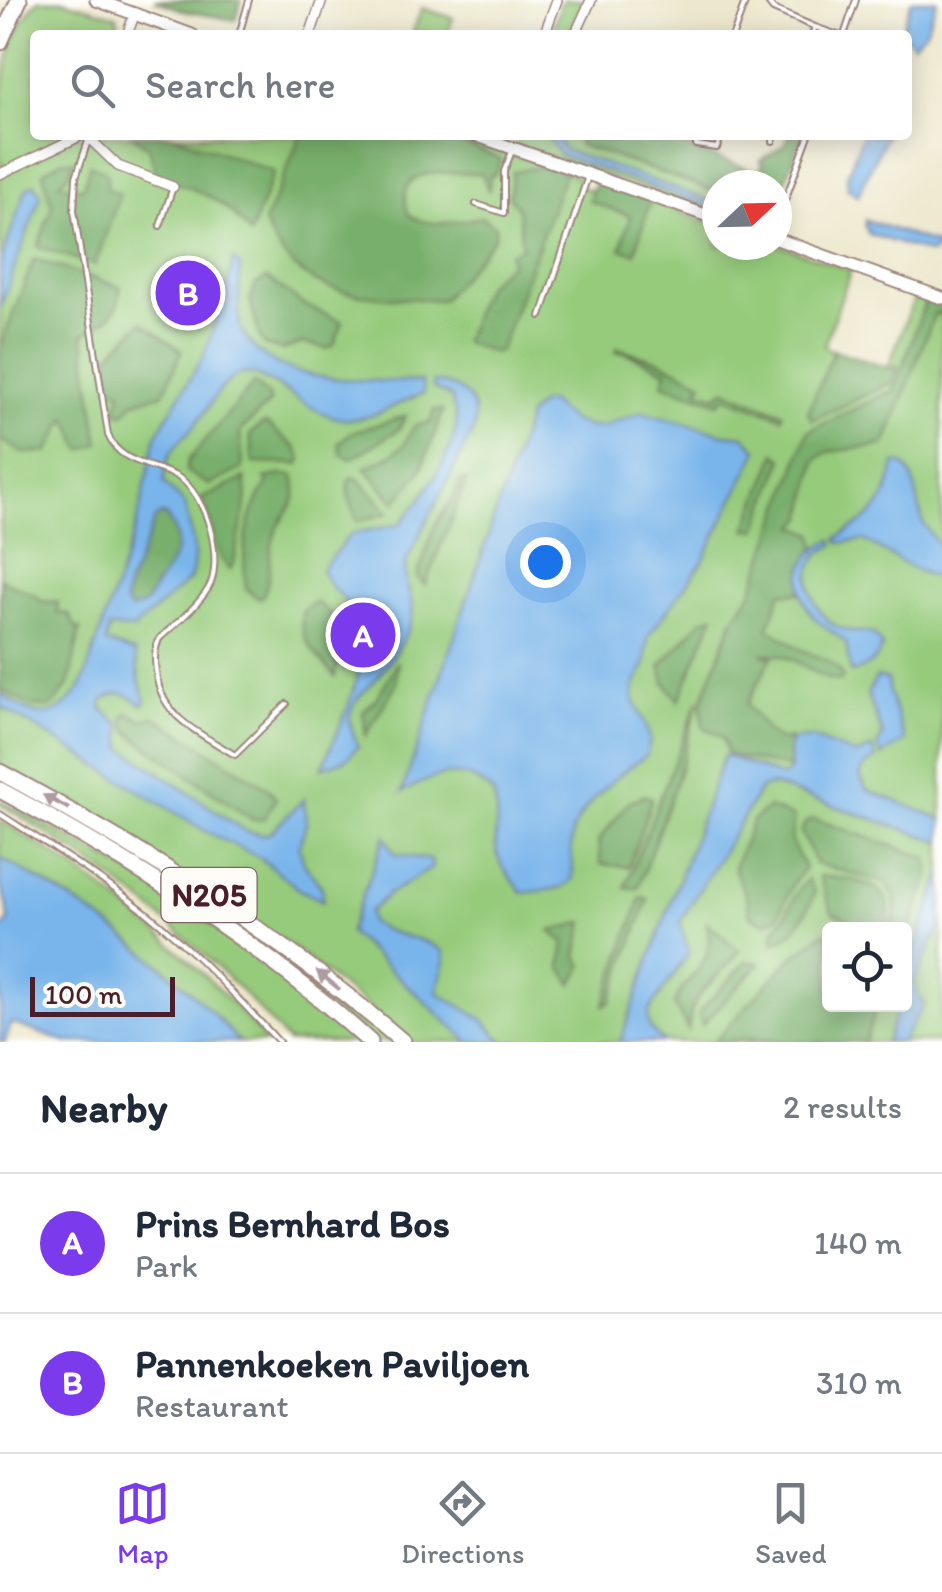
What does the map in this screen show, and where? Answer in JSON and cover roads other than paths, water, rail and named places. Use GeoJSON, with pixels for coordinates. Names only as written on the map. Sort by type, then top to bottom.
{"type":"FeatureCollection","features":[{"type":"Feature","properties":{"kind":"highway"},"geometry":{"type":"LineString","coordinates":[[0,42],[20,0]]}},
{"type":"Feature","properties":{"kind":"highway","name":"N205"},"geometry":{"type":"LineString","coordinates":[[0,772],[187,880],[284,945],[403,1042]]}},
{"type":"Feature","properties":{"kind":"highway","name":"N205"},"geometry":{"type":"LineString","coordinates":[[0,790],[96,841],[166,886],[259,950],[370,1042]]}},
{"type":"Feature","properties":{"kind":"street"},"geometry":{"type":"LineString","coordinates":[[96,0],[178,30]]}},
{"type":"Feature","properties":{"kind":"street"},"geometry":{"type":"LineString","coordinates":[[312,30],[322,0]]}},
{"type":"Feature","properties":{"kind":"street"},"geometry":{"type":"LineString","coordinates":[[546,30],[557,0]]}},
{"type":"Feature","properties":{"kind":"street"},"geometry":{"type":"LineString","coordinates":[[576,30],[591,0]]}},
{"type":"Feature","properties":{"kind":"street"},"geometry":{"type":"LineString","coordinates":[[129,30],[134,14]]}},
{"type":"Feature","properties":{"kind":"street"},"geometry":{"type":"LineString","coordinates":[[0,174],[77,140]]}},
{"type":"Feature","properties":{"kind":"street"},"geometry":{"type":"LineString","coordinates":[[90,140],[118,166],[173,187]]}},
{"type":"Feature","properties":{"kind":"street"},"geometry":{"type":"LineString","coordinates":[[509,143],[702,214]]}},
{"type":"Feature","properties":{"kind":"street"},"geometry":{"type":"LineString","coordinates":[[792,244],[942,298]]}},
{"type":"Feature","properties":{"kind":"lane"},"geometry":{"type":"LineString","coordinates":[[240,30],[249,0]]}},
{"type":"Feature","properties":{"kind":"lane"},"geometry":{"type":"LineString","coordinates":[[735,30],[746,0]]}},
{"type":"Feature","properties":{"kind":"lane"},"geometry":{"type":"LineString","coordinates":[[766,0],[773,9],[825,30]]}},
{"type":"Feature","properties":{"kind":"lane"},"geometry":{"type":"LineString","coordinates":[[843,30],[856,0]]}},
{"type":"Feature","properties":{"kind":"lane"},"geometry":{"type":"LineString","coordinates":[[85,140],[76,177],[74,210],[108,435],[122,454],[181,479],[196,494],[214,552],[208,589],[159,639],[156,647],[155,664],[166,706],[180,720],[235,755],[288,704]]}},
{"type":"Feature","properties":{"kind":"lane"},"geometry":{"type":"LineString","coordinates":[[695,140],[696,146],[711,150],[717,148],[719,140]]}},
{"type":"Feature","properties":{"kind":"lane"},"geometry":{"type":"LineString","coordinates":[[792,181],[807,140]]}},
{"type":"Feature","properties":{"kind":"lane"},"geometry":{"type":"LineString","coordinates":[[476,204],[504,213],[509,143]]}},
{"type":"Feature","properties":{"kind":"lane"},"geometry":{"type":"LineString","coordinates":[[541,316],[588,174]]}},
{"type":"Feature","properties":{"kind":"lane"},"geometry":{"type":"LineString","coordinates":[[160,226],[173,187]]}},
{"type":"Feature","properties":{"kind":"lane"},"geometry":{"type":"LineString","coordinates":[[0,814],[149,915],[213,972],[279,1042]]}},
{"type":"Feature","properties":{"kind":"water"},"geometry":{"type":"Polygon","coordinates":[[[912,0],[937,0],[926,30],[913,44],[912,30],[901,30],[912,0]]]}},
{"type":"Feature","properties":{"kind":"water"},"geometry":{"type":"Polygon","coordinates":[[[550,140],[557,140],[564,150],[702,198],[702,204],[560,155],[550,140]]]}},
{"type":"Feature","properties":{"kind":"water"},"geometry":{"type":"Polygon","coordinates":[[[860,140],[884,140],[858,195],[848,189],[847,176],[860,140]]]}},
{"type":"Feature","properties":{"kind":"water"},"geometry":{"type":"Polygon","coordinates":[[[35,184],[41,195],[0,308],[0,263],[25,192],[35,184]]]}},
{"type":"Feature","properties":{"kind":"water"},"geometry":{"type":"Polygon","coordinates":[[[866,220],[936,244],[935,250],[931,254],[869,234],[866,220]]]}},
{"type":"Feature","properties":{"kind":"water"},"geometry":{"type":"Polygon","coordinates":[[[233,260],[240,266],[241,329],[255,348],[273,362],[321,377],[422,382],[423,394],[375,415],[343,419],[314,409],[256,376],[244,374],[229,381],[175,447],[165,470],[164,483],[185,504],[194,548],[191,578],[134,629],[109,628],[106,643],[135,653],[146,700],[143,705],[128,696],[114,694],[103,701],[102,709],[120,724],[123,748],[245,831],[264,835],[271,832],[304,799],[306,824],[299,846],[304,863],[322,888],[323,901],[300,890],[260,858],[207,832],[0,706],[0,693],[34,712],[53,712],[72,699],[82,686],[136,527],[156,436],[203,357],[233,260]],[[166,516],[155,519],[126,591],[125,603],[131,610],[145,604],[176,551],[174,529],[166,516]]]}},
{"type":"Feature","properties":{"kind":"water"},"geometry":{"type":"Polygon","coordinates":[[[433,382],[452,386],[466,395],[474,409],[474,429],[407,560],[405,576],[413,614],[409,629],[352,709],[350,723],[358,746],[347,759],[322,768],[350,699],[362,644],[357,619],[321,570],[351,534],[400,524],[434,479],[452,441],[456,420],[451,397],[433,388],[433,382]]]}},
{"type":"Feature","properties":{"kind":"water"},"geometry":{"type":"Polygon","coordinates":[[[549,402],[571,420],[589,427],[602,427],[642,412],[744,436],[758,450],[702,563],[648,637],[645,665],[634,688],[634,700],[650,741],[646,756],[603,790],[576,823],[571,840],[572,880],[562,888],[523,893],[499,859],[496,804],[490,790],[473,778],[453,774],[432,778],[402,792],[529,414],[541,403],[549,402]]]}},
{"type":"Feature","properties":{"kind":"water"},"geometry":{"type":"Polygon","coordinates":[[[899,463],[913,478],[923,523],[942,550],[942,580],[913,569],[864,540],[839,543],[837,538],[860,524],[883,501],[895,464],[899,463]]]}},
{"type":"Feature","properties":{"kind":"water"},"geometry":{"type":"Polygon","coordinates":[[[832,540],[834,545],[820,553],[810,571],[815,602],[834,625],[874,634],[882,645],[871,663],[851,673],[846,643],[807,608],[801,585],[805,563],[832,540]]]}},
{"type":"Feature","properties":{"kind":"water"},"geometry":{"type":"Polygon","coordinates":[[[877,677],[888,680],[905,741],[882,756],[877,746],[883,735],[867,694],[877,677]]]}},
{"type":"Feature","properties":{"kind":"water"},"geometry":{"type":"Polygon","coordinates":[[[812,738],[856,755],[872,748],[876,759],[865,766],[860,776],[867,790],[942,819],[942,842],[772,785],[761,788],[680,922],[689,953],[648,1016],[651,1029],[665,1042],[620,1042],[724,755],[783,777],[790,770],[789,745],[795,739],[812,738]]]}},
{"type":"Feature","properties":{"kind":"water"},"geometry":{"type":"Polygon","coordinates":[[[385,836],[395,854],[431,860],[432,868],[389,894],[369,912],[371,923],[443,951],[445,961],[437,992],[482,1019],[504,1042],[469,1042],[349,932],[385,836]]]}},
{"type":"Feature","properties":{"kind":"water"},"geometry":{"type":"Polygon","coordinates":[[[0,858],[66,896],[128,939],[186,988],[239,1042],[66,1042],[11,1023],[5,1042],[0,1042],[0,930],[9,921],[0,886],[0,858]]]}},
{"type":"Feature","properties":{"kind":"water"},"geometry":{"type":"Polygon","coordinates":[[[942,873],[942,923],[913,984],[924,1005],[901,1042],[886,1042],[896,1012],[912,1012],[912,956],[942,873]]]}},
{"type":"Feature","properties":{"kind":"place","name":"Pannenkoeken Paviljoen"},"geometry":{"type":"Point","coordinates":[188,293]}},
{"type":"Feature","properties":{"kind":"place","name":"Prins Bernhard Bos"},"geometry":{"type":"Point","coordinates":[363,635]}}]}
